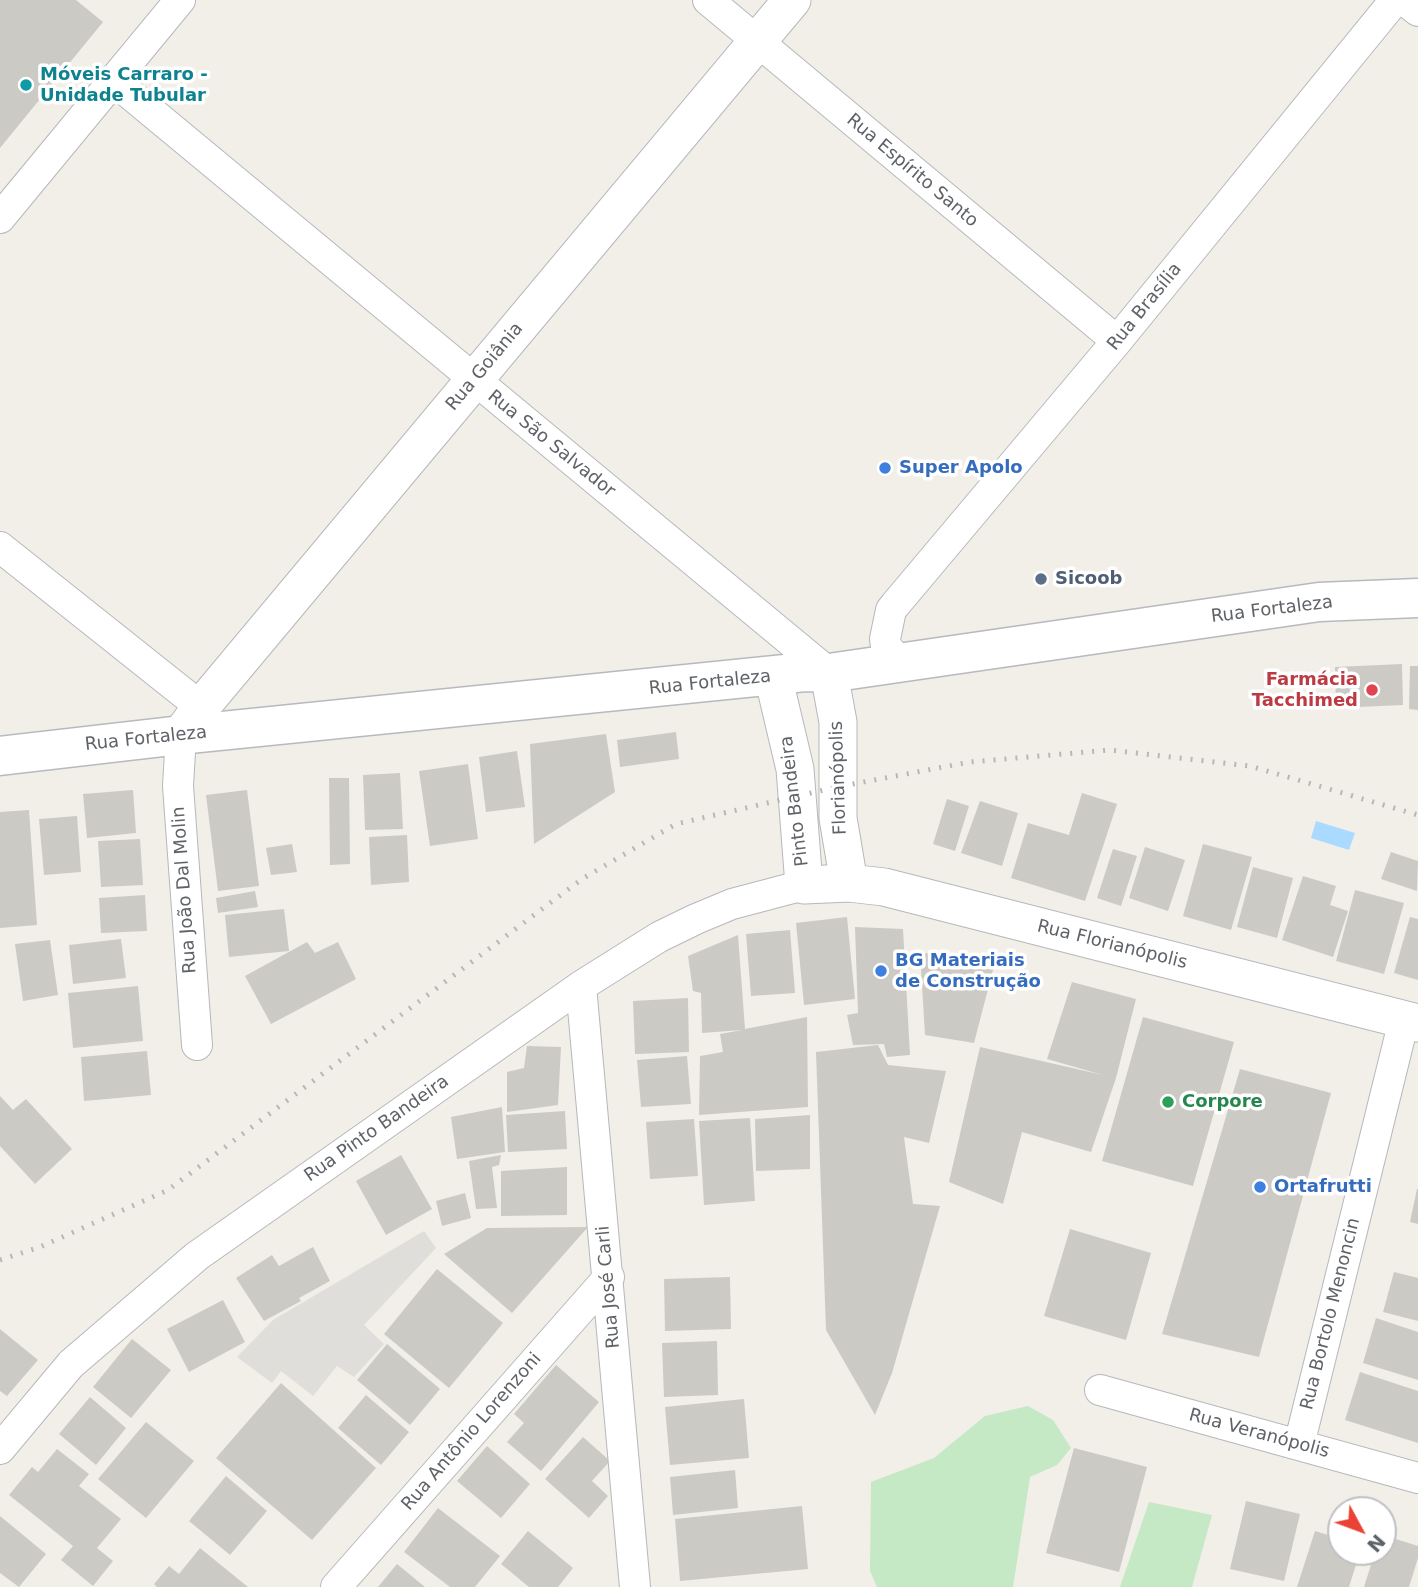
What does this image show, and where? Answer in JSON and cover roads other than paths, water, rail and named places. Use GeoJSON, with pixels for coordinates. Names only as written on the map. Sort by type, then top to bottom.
{"type":"FeatureCollection","features":[{"type":"Feature","properties":{"kind":"main road","name":"Rua Fortaleza"},"geometry":{"type":"LineString","coordinates":[[0,756],[191,721],[837,671],[1319,602],[1418,598]]}},
{"type":"Feature","properties":{"kind":"street"},"geometry":{"type":"LineString","coordinates":[[0,218],[180,0]]}},
{"type":"Feature","properties":{"kind":"street","name":"Rua Espírito Santo"},"geometry":{"type":"LineString","coordinates":[[708,0],[1117,341]]}},
{"type":"Feature","properties":{"kind":"street","name":"Rua Goiânia"},"geometry":{"type":"LineString","coordinates":[[191,721],[792,0]]}},
{"type":"Feature","properties":{"kind":"street","name":"Rua Brasília"},"geometry":{"type":"LineString","coordinates":[[837,671],[1117,341],[1395,0]]}},
{"type":"Feature","properties":{"kind":"street"},"geometry":{"type":"LineString","coordinates":[[1404,0],[1418,11]]}},
{"type":"Feature","properties":{"kind":"street","name":"Rua São Salvador"},"geometry":{"type":"LineString","coordinates":[[113,80],[474,381],[837,671]]}},
{"type":"Feature","properties":{"kind":"street"},"geometry":{"type":"LineString","coordinates":[[0,547],[191,721]]}},
{"type":"Feature","properties":{"kind":"street"},"geometry":{"type":"LineString","coordinates":[[891,610],[886,646],[899,662]]}},
{"type":"Feature","properties":{"kind":"street","name":"Florianópolis"},"geometry":{"type":"LineString","coordinates":[[837,671],[838,818],[849,883]]}},
{"type":"Feature","properties":{"kind":"street","name":"Pinto Bandeira"},"geometry":{"type":"LineString","coordinates":[[774,677],[795,769],[804,885]]}},
{"type":"Feature","properties":{"kind":"street","name":"Rua João Dal Molin"},"geometry":{"type":"LineString","coordinates":[[191,721],[178,786],[197,1045]]}},
{"type":"Feature","properties":{"kind":"street","name":"Rua Florianópolis"},"geometry":{"type":"LineString","coordinates":[[804,885],[849,883],[884,887],[1411,1021]]}},
{"type":"Feature","properties":{"kind":"street","name":"Rua Pinto Bandeira"},"geometry":{"type":"LineString","coordinates":[[0,1449],[71,1364],[197,1255],[581,986],[659,937],[732,904],[804,885]]}},
{"type":"Feature","properties":{"kind":"street","name":"Rua José Carli"},"geometry":{"type":"LineString","coordinates":[[581,986],[635,1587]]}},
{"type":"Feature","properties":{"kind":"street","name":"Rua Bortolo Menoncin"},"geometry":{"type":"LineString","coordinates":[[1299,1445],[1411,1021]]}},
{"type":"Feature","properties":{"kind":"street","name":"Rua Antônio Lorenzoni"},"geometry":{"type":"LineString","coordinates":[[336,1587],[609,1276]]}},
{"type":"Feature","properties":{"kind":"street","name":"Rua Veranópolis"},"geometry":{"type":"LineString","coordinates":[[1100,1390],[1418,1478]]}},
{"type":"Feature","properties":{"kind":"water"},"geometry":{"type":"Polygon","coordinates":[[[1316,821],[1355,833],[1349,850],[1311,838],[1316,821]]]}},
{"type":"Feature","properties":{"kind":"railway"},"geometry":{"type":"LineString","coordinates":[[0,1260],[40,1247],[168,1190],[582,879],[676,824],[837,787],[970,762],[1110,750],[1250,766],[1418,815]]}},
{"type":"Feature","properties":{"kind":"place","name":"Móveis Carraro - Unidade Tubular"},"geometry":{"type":"Point","coordinates":[26,85]}},
{"type":"Feature","properties":{"kind":"place","name":"Super Apolo"},"geometry":{"type":"Point","coordinates":[885,468]}},
{"type":"Feature","properties":{"kind":"place","name":"Sicoob"},"geometry":{"type":"Point","coordinates":[1041,579]}},
{"type":"Feature","properties":{"kind":"place","name":"Farmácia Tacchimed"},"geometry":{"type":"Point","coordinates":[1372,690]}},
{"type":"Feature","properties":{"kind":"place","name":"BG Materiais de Construção"},"geometry":{"type":"Point","coordinates":[881,971]}},
{"type":"Feature","properties":{"kind":"place","name":"Corpore"},"geometry":{"type":"Point","coordinates":[1168,1102]}},
{"type":"Feature","properties":{"kind":"place","name":"Ortafrutti"},"geometry":{"type":"Point","coordinates":[1260,1187]}}]}
